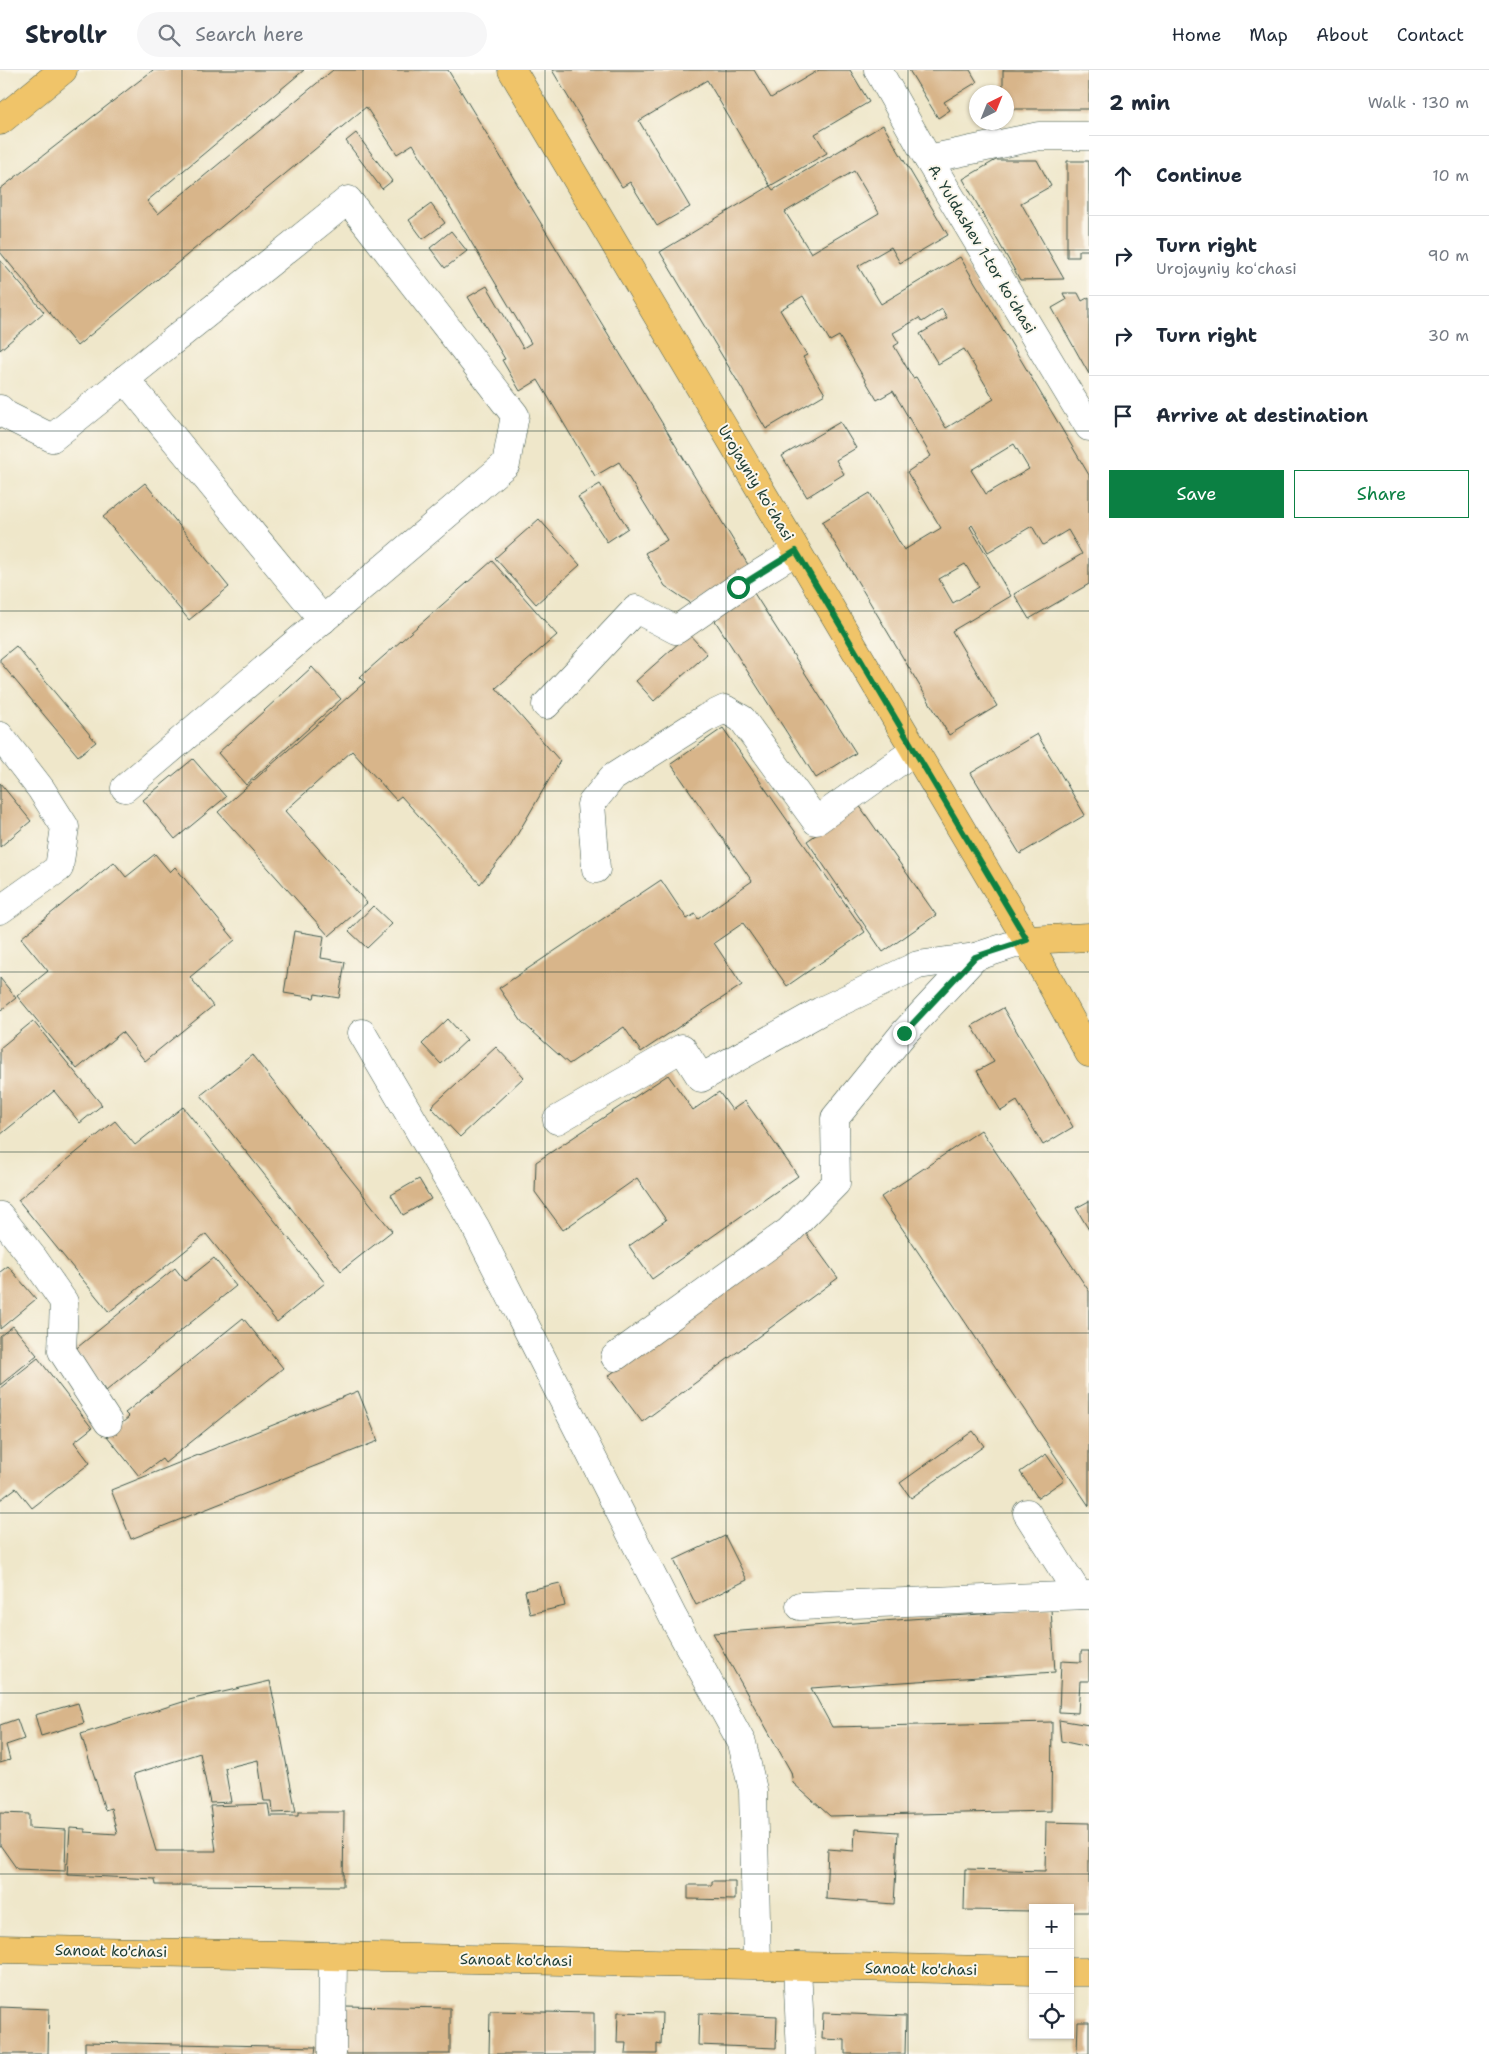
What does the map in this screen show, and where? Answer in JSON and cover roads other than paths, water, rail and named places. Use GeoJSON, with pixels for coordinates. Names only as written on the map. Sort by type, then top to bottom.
{"type":"FeatureCollection","features":[{"type":"Feature","properties":{"kind":"main road"},"geometry":{"type":"LineString","coordinates":[[0,121],[63,70]]}},
{"type":"Feature","properties":{"kind":"main road","name":"Urоjayniy koʻchasi"},"geometry":{"type":"LineString","coordinates":[[512,70],[1027,940],[1089,1053]]}},
{"type":"Feature","properties":{"kind":"main road"},"geometry":{"type":"LineString","coordinates":[[1027,940],[1089,937]]}},
{"type":"Feature","properties":{"kind":"main road","name":"Sanoat ko'chasi"},"geometry":{"type":"LineString","coordinates":[[0,1949],[1029,1971]]}},
{"type":"Feature","properties":{"kind":"main road"},"geometry":{"type":"LineString","coordinates":[[1074,1972],[1089,1972]]}},
{"type":"Feature","properties":{"kind":"street","name":"A. Yuldashev 1-tor koʻchasi"},"geometry":{"type":"LineString","coordinates":[[878,70],[928,159],[1089,426]]}},
{"type":"Feature","properties":{"kind":"street"},"geometry":{"type":"LineString","coordinates":[[928,159],[1039,136],[1089,136]]}},
{"type":"Feature","properties":{"kind":"street"},"geometry":{"type":"LineString","coordinates":[[0,409],[6,415],[52,438],[348,200],[515,415],[506,464],[125,788]]}},
{"type":"Feature","properties":{"kind":"street"},"geometry":{"type":"LineString","coordinates":[[125,379],[323,620]]}},
{"type":"Feature","properties":{"kind":"street"},"geometry":{"type":"LineString","coordinates":[[546,705],[636,610],[676,630],[738,587],[796,551]]}},
{"type":"Feature","properties":{"kind":"street"},"geometry":{"type":"LineString","coordinates":[[596,868],[591,804],[612,778],[706,718],[725,709],[742,719],[816,821],[914,751]]}},
{"type":"Feature","properties":{"kind":"street"},"geometry":{"type":"LineString","coordinates":[[0,736],[41,789],[65,827],[59,868],[0,910]]}},
{"type":"Feature","properties":{"kind":"street"},"geometry":{"type":"LineString","coordinates":[[557,1120],[682,1048],[701,1078],[821,1011],[918,965],[975,957],[1027,940]]}},
{"type":"Feature","properties":{"kind":"street"},"geometry":{"type":"LineString","coordinates":[[615,1357],[789,1231],[836,1182],[835,1118],[904,1033],[975,957]]}},
{"type":"Feature","properties":{"kind":"street"},"geometry":{"type":"LineString","coordinates":[[362,1032],[476,1228],[673,1617],[742,1743],[753,1790],[757,1964]]}},
{"type":"Feature","properties":{"kind":"street"},"geometry":{"type":"LineString","coordinates":[[0,1216],[34,1259],[64,1302],[62,1351],[108,1422]]}},
{"type":"Feature","properties":{"kind":"street"},"geometry":{"type":"LineString","coordinates":[[1027,1513],[1084,1595]]}},
{"type":"Feature","properties":{"kind":"street"},"geometry":{"type":"LineString","coordinates":[[800,1606],[1084,1595]]}},
{"type":"Feature","properties":{"kind":"street"},"geometry":{"type":"LineString","coordinates":[[332,2054],[333,1956]]}},
{"type":"Feature","properties":{"kind":"street"},"geometry":{"type":"LineString","coordinates":[[798,1966],[801,2054]]}}]}
